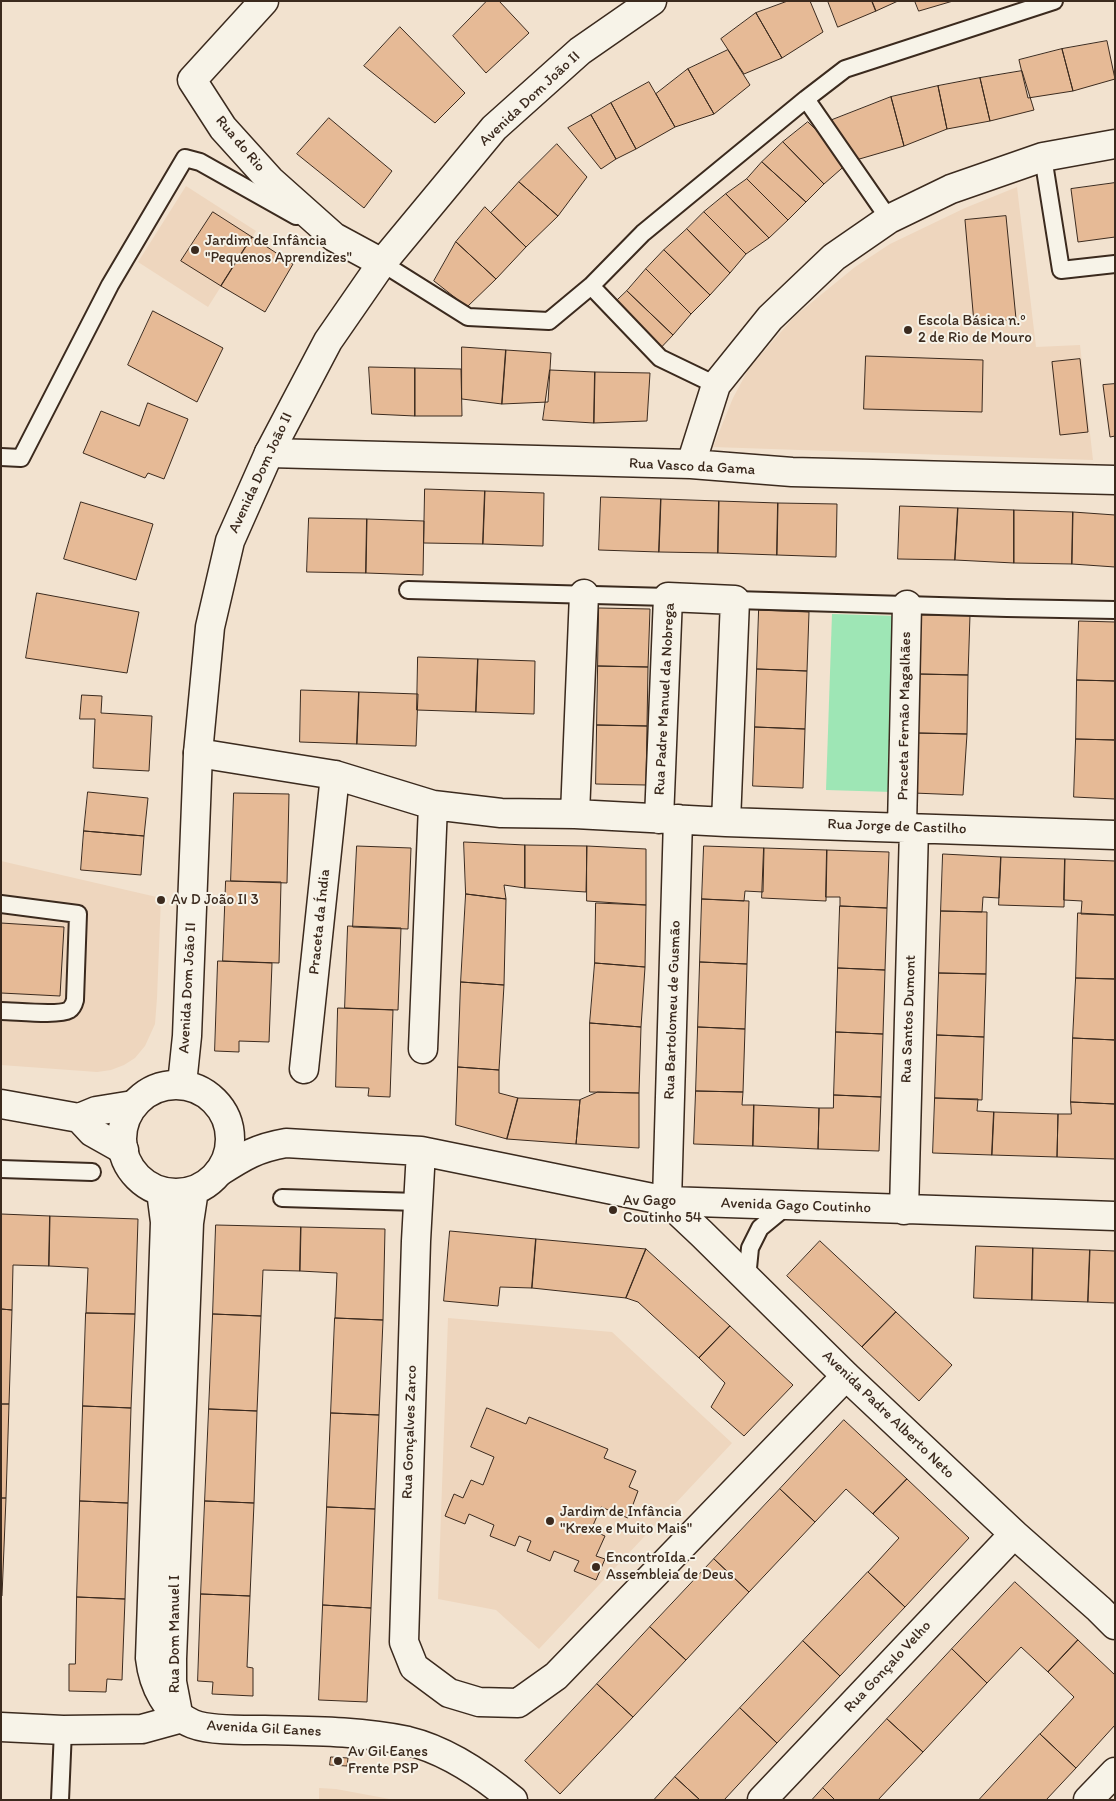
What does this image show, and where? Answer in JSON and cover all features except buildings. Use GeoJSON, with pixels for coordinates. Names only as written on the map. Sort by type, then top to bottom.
{"type":"FeatureCollection","features":[{"type":"Feature","properties":{"kind":"street","name":"Rua do Rio"},"geometry":{"type":"LineString","coordinates":[[264,1],[192,80],[223,128],[270,180],[334,237],[382,263]]}},
{"type":"Feature","properties":{"kind":"street","name":"Avenida Dom João II"},"geometry":{"type":"LineString","coordinates":[[182,1084],[187,1036],[198,753],[210,627],[230,540],[269,453],[328,341],[382,263],[494,128],[580,51],[652,1]]}},
{"type":"Feature","properties":{"kind":"street"},"geometry":{"type":"LineString","coordinates":[[691,464],[716,385],[770,318],[834,257],[890,219],[951,189],[1042,157],[1115,144]]}},
{"type":"Feature","properties":{"kind":"street","name":"Rua Vasco da Gama"},"geometry":{"type":"LineString","coordinates":[[269,453],[691,464],[792,472],[1115,480]]}},
{"type":"Feature","properties":{"kind":"street"},"geometry":{"type":"LineString","coordinates":[[575,814],[584,594]]}},
{"type":"Feature","properties":{"kind":"street","name":"Rua Padre Manuel da Nobrega"},"geometry":{"type":"LineString","coordinates":[[669,819],[668,597],[735,600]]}},
{"type":"Feature","properties":{"kind":"street"},"geometry":{"type":"LineString","coordinates":[[726,822],[735,600]]}},
{"type":"Feature","properties":{"kind":"street","name":"Praceta Fernão Magalhães"},"geometry":{"type":"LineString","coordinates":[[907,605],[908,828]]}},
{"type":"Feature","properties":{"kind":"street"},"geometry":{"type":"LineString","coordinates":[[198,753],[335,775],[433,806],[501,813],[575,814],[669,819]]}},
{"type":"Feature","properties":{"kind":"street","name":"Praceta da Índia"},"geometry":{"type":"LineString","coordinates":[[304,1069],[335,775]]}},
{"type":"Feature","properties":{"kind":"street"},"geometry":{"type":"LineString","coordinates":[[423,1049],[433,806]]}},
{"type":"Feature","properties":{"kind":"street","name":"Rua Jorge de Castilho"},"geometry":{"type":"LineString","coordinates":[[669,819],[1115,835]]}},
{"type":"Feature","properties":{"kind":"street","name":"Rua Bartolomeu de Gusmão"},"geometry":{"type":"LineString","coordinates":[[667,1201],[669,819]]}},
{"type":"Feature","properties":{"kind":"street","name":"Rua Santos Dumont"},"geometry":{"type":"LineString","coordinates":[[904,1210],[908,828]]}},
{"type":"Feature","properties":{"kind":"street"},"geometry":{"type":"LineString","coordinates":[[182,1084],[196,1088],[211,1096],[222,1110],[229,1125],[231,1141],[229,1156],[219,1172],[208,1183],[194,1190],[178,1193],[161,1191],[145,1183],[132,1171],[124,1150],[122,1137],[125,1120],[133,1105],[146,1093],[162,1086],[182,1084]]}},
{"type":"Feature","properties":{"kind":"street"},"geometry":{"type":"LineString","coordinates":[[1,1104],[79,1118],[96,1111],[133,1105]]}},
{"type":"Feature","properties":{"kind":"street"},"geometry":{"type":"LineString","coordinates":[[79,1118],[92,1132],[124,1150]]}},
{"type":"Feature","properties":{"kind":"street","name":"Avenida Gago Coutinho"},"geometry":{"type":"LineString","coordinates":[[219,1172],[247,1154],[267,1146],[286,1143],[421,1151],[667,1201],[1115,1216]]}},
{"type":"Feature","properties":{"kind":"street","name":"Rua Gonçalves Zarco"},"geometry":{"type":"LineString","coordinates":[[421,1151],[404,1642],[414,1667],[449,1694],[479,1702],[518,1704],[556,1676],[846,1376]]}},
{"type":"Feature","properties":{"kind":"street","name":"Rua Dom Manuel I"},"geometry":{"type":"LineString","coordinates":[[182,1718],[174,1697],[172,1666],[189,1223],[194,1190]]}},
{"type":"Feature","properties":{"kind":"street","name":"Rua Dom Manuel I"},"geometry":{"type":"LineString","coordinates":[[161,1191],[165,1222],[150,1658],[152,1673],[158,1688],[166,1702],[182,1718]]}},
{"type":"Feature","properties":{"kind":"street","name":"Avenida Padre Alberto Neto"},"geometry":{"type":"LineString","coordinates":[[667,1201],[846,1376],[1014,1534],[1110,1609]]}},
{"type":"Feature","properties":{"kind":"street","name":"Rua Gonçalo Velho"},"geometry":{"type":"LineString","coordinates":[[762,1800],[1014,1534]]}},
{"type":"Feature","properties":{"kind":"street"},"geometry":{"type":"LineString","coordinates":[[1,1727],[63,1730],[142,1729],[182,1718]]}},
{"type":"Feature","properties":{"kind":"street","name":"Avenida Gil Eanes"},"geometry":{"type":"LineString","coordinates":[[182,1718],[194,1725],[203,1727],[237,1730],[345,1732],[410,1741],[466,1765],[513,1800]]}},
{"type":"Feature","properties":{"kind":"street"},"geometry":{"type":"LineString","coordinates":[[1088,1800],[1115,1772]]}},
{"type":"Feature","properties":{"kind":"lane"},"geometry":{"type":"LineString","coordinates":[[382,263],[468,318],[549,321],[591,286],[643,233],[806,98],[845,69],[1054,1]]}},
{"type":"Feature","properties":{"kind":"lane"},"geometry":{"type":"LineString","coordinates":[[806,98],[890,219]]}},
{"type":"Feature","properties":{"kind":"lane"},"geometry":{"type":"LineString","coordinates":[[1042,157],[1061,270],[1115,264]]}},
{"type":"Feature","properties":{"kind":"lane"},"geometry":{"type":"LineString","coordinates":[[1,458],[21,458],[110,285],[185,158],[200,162],[334,237]]}},
{"type":"Feature","properties":{"kind":"lane"},"geometry":{"type":"LineString","coordinates":[[591,286],[660,358],[716,385]]}},
{"type":"Feature","properties":{"kind":"lane"},"geometry":{"type":"LineString","coordinates":[[408,590],[668,597]]}},
{"type":"Feature","properties":{"kind":"lane"},"geometry":{"type":"LineString","coordinates":[[735,600],[1115,610]]}},
{"type":"Feature","properties":{"kind":"lane"},"geometry":{"type":"LineString","coordinates":[[1,904],[78,914],[75,1000],[70,1010],[56,1013],[1,1011]]}},
{"type":"Feature","properties":{"kind":"lane"},"geometry":{"type":"LineString","coordinates":[[1,1168],[92,1172]]}},
{"type":"Feature","properties":{"kind":"lane"},"geometry":{"type":"LineString","coordinates":[[282,1198],[418,1202]]}},
{"type":"Feature","properties":{"kind":"lane"},"geometry":{"type":"LineString","coordinates":[[747,1278],[750,1248],[760,1228],[788,1205]]}},
{"type":"Feature","properties":{"kind":"lane"},"geometry":{"type":"LineString","coordinates":[[60,1800],[63,1730]]}},
{"type":"Feature","properties":{"kind":"shaded area","name":"Jardim de Infância \"Pequenos Aprendizes\""},"geometry":{"type":"Polygon","coordinates":[[[186,186],[256,231],[208,307],[138,262],[186,186]]]}},
{"type":"Feature","properties":{"kind":"shaded area","name":"Escola Básica n.º 2 de Rio de Mouro"},"geometry":{"type":"Polygon","coordinates":[[[1017,187],[1036,347],[1080,345],[1093,460],[713,447],[733,398],[749,368],[795,316],[855,267],[890,244],[965,208],[1017,187]]]}},
{"type":"Feature","properties":{"kind":"shaded area"},"geometry":{"type":"Polygon","coordinates":[[[1,861],[161,898],[155,1024],[145,1046],[135,1058],[111,1070],[97,1072],[1,1065],[1,861]]]}},
{"type":"Feature","properties":{"kind":"shaded area","name":"Jardim de Infância \"Krexe e Muito Mais\""},"geometry":{"type":"Polygon","coordinates":[[[448,1318],[612,1332],[732,1443],[539,1649],[496,1610],[438,1599],[448,1318]]]}},
{"type":"Feature","properties":{"kind":"shaded area"},"geometry":{"type":"Polygon","coordinates":[[[319,1788],[336,1789],[395,1800],[319,1800],[319,1788]]]}},
{"type":"Feature","properties":{"kind":"green space"},"geometry":{"type":"Polygon","coordinates":[[[832,614],[898,616],[892,792],[826,790],[832,614]]]}},
{"type":"Feature","properties":{"kind":"place","name":"Jardim de Infância \"Pequenos Aprendizes\""},"geometry":{"type":"Point","coordinates":[195,250]}},
{"type":"Feature","properties":{"kind":"place","name":"Escola Básica n.º 2 de Rio de Mouro"},"geometry":{"type":"Point","coordinates":[908,330]}},
{"type":"Feature","properties":{"kind":"place","name":"Av D João II 3"},"geometry":{"type":"Point","coordinates":[161,900]}},
{"type":"Feature","properties":{"kind":"place","name":"Av Gago Coutinho 54"},"geometry":{"type":"Point","coordinates":[613,1210]}},
{"type":"Feature","properties":{"kind":"place","name":"Jardim de Infância \"Krexe e Muito Mais\""},"geometry":{"type":"Point","coordinates":[550,1521]}},
{"type":"Feature","properties":{"kind":"place","name":"EncontroIda - Assembleia de Deus"},"geometry":{"type":"Point","coordinates":[596,1567]}},
{"type":"Feature","properties":{"kind":"place","name":"Av Gil Eanes Frente PSP"},"geometry":{"type":"Point","coordinates":[338,1761]}}]}
